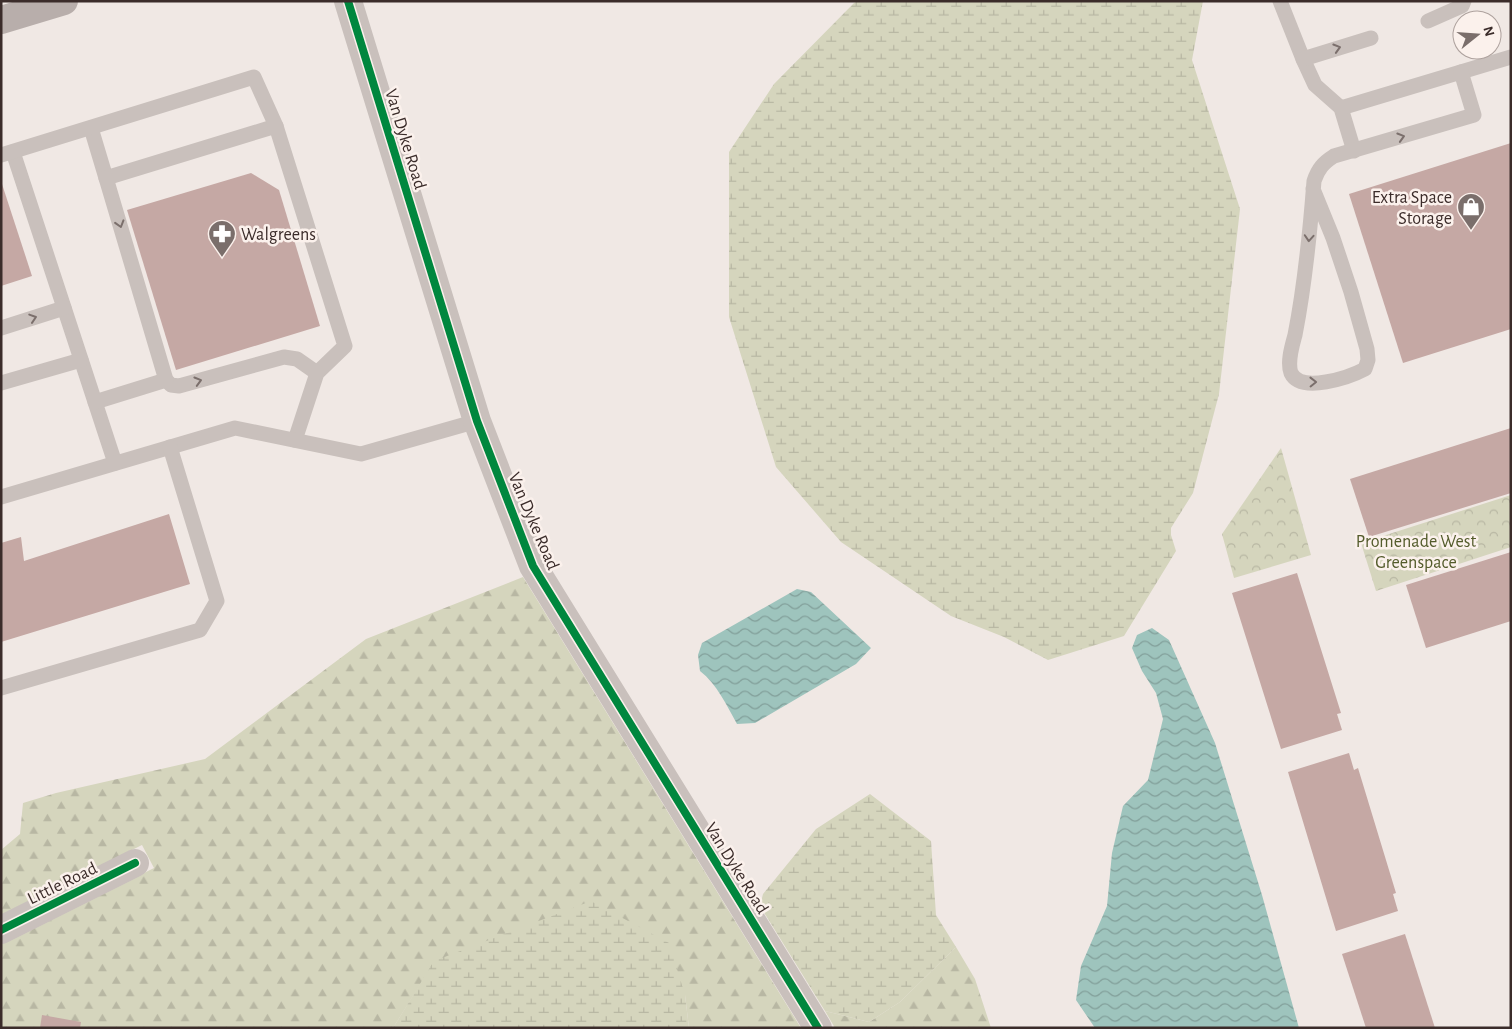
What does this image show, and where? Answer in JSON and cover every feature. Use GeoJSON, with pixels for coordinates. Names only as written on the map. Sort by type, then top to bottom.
{"type":"FeatureCollection","features":[{"type":"Feature","properties":{"kind":"main road"},"geometry":{"type":"LineString","coordinates":[[1,20],[64,1]]}},
{"type":"Feature","properties":{"kind":"street","name":"Van Dyke Road"},"geometry":{"type":"LineString","coordinates":[[348,1],[477,421],[533,566],[818,1028]]}},
{"type":"Feature","properties":{"kind":"street","name":"Little Road"},"geometry":{"type":"LineString","coordinates":[[1,930],[135,863]]}},
{"type":"Feature","properties":{"kind":"lane"},"geometry":{"type":"LineString","coordinates":[[1280,1],[1303,59],[1316,85],[1341,108],[1354,151]]}},
{"type":"Feature","properties":{"kind":"lane"},"geometry":{"type":"LineString","coordinates":[[1428,21],[1462,6],[1464,1]]}},
{"type":"Feature","properties":{"kind":"lane"},"geometry":{"type":"LineString","coordinates":[[1303,59],[1371,38]]}},
{"type":"Feature","properties":{"kind":"lane"},"geometry":{"type":"LineString","coordinates":[[1341,108],[1511,57]]}},
{"type":"Feature","properties":{"kind":"lane"},"geometry":{"type":"LineString","coordinates":[[1313,189],[1345,274],[1367,349],[1368,360],[1365,369],[1354,375],[1310,384],[1300,381],[1292,375],[1290,362],[1307,264],[1313,189],[1317,171],[1324,162],[1334,156],[1474,115],[1461,72]]}},
{"type":"Feature","properties":{"kind":"lane"},"geometry":{"type":"LineString","coordinates":[[115,463],[64,308],[7,153],[254,77],[276,126],[345,346],[317,373],[295,440]]}},
{"type":"Feature","properties":{"kind":"lane"},"geometry":{"type":"LineString","coordinates":[[106,178],[276,126]]}},
{"type":"Feature","properties":{"kind":"lane"},"geometry":{"type":"LineString","coordinates":[[91,128],[166,380],[172,385],[179,386],[284,357],[297,359],[317,373]]}},
{"type":"Feature","properties":{"kind":"lane"},"geometry":{"type":"LineString","coordinates":[[1,328],[64,308]]}},
{"type":"Feature","properties":{"kind":"lane"},"geometry":{"type":"LineString","coordinates":[[1,383],[81,360]]}},
{"type":"Feature","properties":{"kind":"lane"},"geometry":{"type":"LineString","coordinates":[[95,402],[166,380]]}},
{"type":"Feature","properties":{"kind":"lane"},"geometry":{"type":"LineString","coordinates":[[1,497],[235,428],[361,454],[477,421]]}},
{"type":"Feature","properties":{"kind":"lane"},"geometry":{"type":"LineString","coordinates":[[1,688],[200,630],[217,602],[170,447]]}},
{"type":"Feature","properties":{"kind":"green space"},"geometry":{"type":"Polygon","coordinates":[[[858,1],[1203,1],[1192,60],[1240,209],[1219,394],[1193,493],[1171,528],[1176,551],[1124,636],[1048,660],[1004,637],[951,616],[841,542],[776,467],[729,317],[729,152],[774,84],[858,1]]]}},
{"type":"Feature","properties":{"kind":"green space"},"geometry":{"type":"Polygon","coordinates":[[[1281,448],[1311,555],[1234,578],[1222,534],[1281,448]]]}},
{"type":"Feature","properties":{"kind":"green space","name":"Promenade West Greenspace"},"geometry":{"type":"Polygon","coordinates":[[[1511,495],[1511,547],[1376,591],[1361,543],[1511,495]]]}},
{"type":"Feature","properties":{"kind":"green space"},"geometry":{"type":"Polygon","coordinates":[[[523,577],[801,1028],[689,1028],[685,995],[435,961],[393,1028],[1,1028],[1,944],[154,868],[142,845],[1,915],[1,850],[20,834],[23,803],[56,793],[205,759],[366,639],[523,577]]]}},
{"type":"Feature","properties":{"kind":"green space"},"geometry":{"type":"Polygon","coordinates":[[[870,794],[931,841],[936,915],[956,947],[900,1002],[869,1022],[825,1011],[760,906],[763,894],[816,829],[870,794]]]}},
{"type":"Feature","properties":{"kind":"green space"},"geometry":{"type":"Polygon","coordinates":[[[591,901],[669,943],[685,995],[689,1028],[393,1028],[434,961],[591,901]]]}},
{"type":"Feature","properties":{"kind":"green space"},"geometry":{"type":"Polygon","coordinates":[[[956,947],[975,979],[991,1028],[835,1028],[825,1011],[869,1022],[900,1002],[956,947]]]}},
{"type":"Feature","properties":{"kind":"water"},"geometry":{"type":"Polygon","coordinates":[[[797,589],[811,592],[871,648],[856,664],[755,723],[737,724],[717,689],[700,671],[698,655],[702,643],[797,589]]]}},
{"type":"Feature","properties":{"kind":"water"},"geometry":{"type":"Polygon","coordinates":[[[1152,628],[1169,640],[1215,743],[1262,895],[1299,1028],[1095,1028],[1076,1000],[1081,966],[1107,906],[1112,853],[1123,806],[1148,780],[1163,719],[1156,693],[1142,671],[1132,648],[1137,635],[1152,628]]]}},
{"type":"Feature","properties":{"kind":"building"},"geometry":{"type":"Polygon","coordinates":[[[1511,143],[1511,329],[1403,363],[1349,194],[1511,143]]]}},
{"type":"Feature","properties":{"kind":"building"},"geometry":{"type":"Polygon","coordinates":[[[251,173],[279,190],[320,326],[176,370],[127,210],[251,173]]]}},
{"type":"Feature","properties":{"kind":"building"},"geometry":{"type":"Polygon","coordinates":[[[1,181],[32,276],[1,286],[1,181]]]}},
{"type":"Feature","properties":{"kind":"building"},"geometry":{"type":"Polygon","coordinates":[[[1511,428],[1511,493],[1369,537],[1350,479],[1511,428]]]}},
{"type":"Feature","properties":{"kind":"building"},"geometry":{"type":"Polygon","coordinates":[[[169,514],[190,584],[1,642],[1,543],[21,537],[24,561],[169,514]]]}},
{"type":"Feature","properties":{"kind":"building"},"geometry":{"type":"Polygon","coordinates":[[[1511,552],[1511,621],[1426,648],[1406,585],[1511,552]]]}},
{"type":"Feature","properties":{"kind":"building"},"geometry":{"type":"Polygon","coordinates":[[[1297,573],[1341,713],[1337,714],[1342,730],[1281,749],[1232,593],[1297,573]]]}},
{"type":"Feature","properties":{"kind":"building"},"geometry":{"type":"Polygon","coordinates":[[[1349,753],[1354,770],[1358,768],[1396,893],[1393,894],[1398,911],[1336,931],[1288,772],[1349,753]]]}},
{"type":"Feature","properties":{"kind":"building"},"geometry":{"type":"Polygon","coordinates":[[[1405,934],[1435,1028],[1366,1028],[1342,954],[1405,934]]]}},
{"type":"Feature","properties":{"kind":"building"},"geometry":{"type":"Polygon","coordinates":[[[42,1015],[81,1022],[80,1028],[40,1028],[42,1015]]]}},
{"type":"Feature","properties":{"kind":"cycle path"},"geometry":{"type":"LineString","coordinates":[[348,1],[477,421],[533,566],[818,1028]]}},
{"type":"Feature","properties":{"kind":"cycle path"},"geometry":{"type":"LineString","coordinates":[[1,930],[135,863]]}},
{"type":"Feature","properties":{"kind":"place","name":"Extra Space Storage"},"geometry":{"type":"Point","coordinates":[1471,231]}},
{"type":"Feature","properties":{"kind":"place","name":"Walgreens"},"geometry":{"type":"Point","coordinates":[222,258]}}]}
